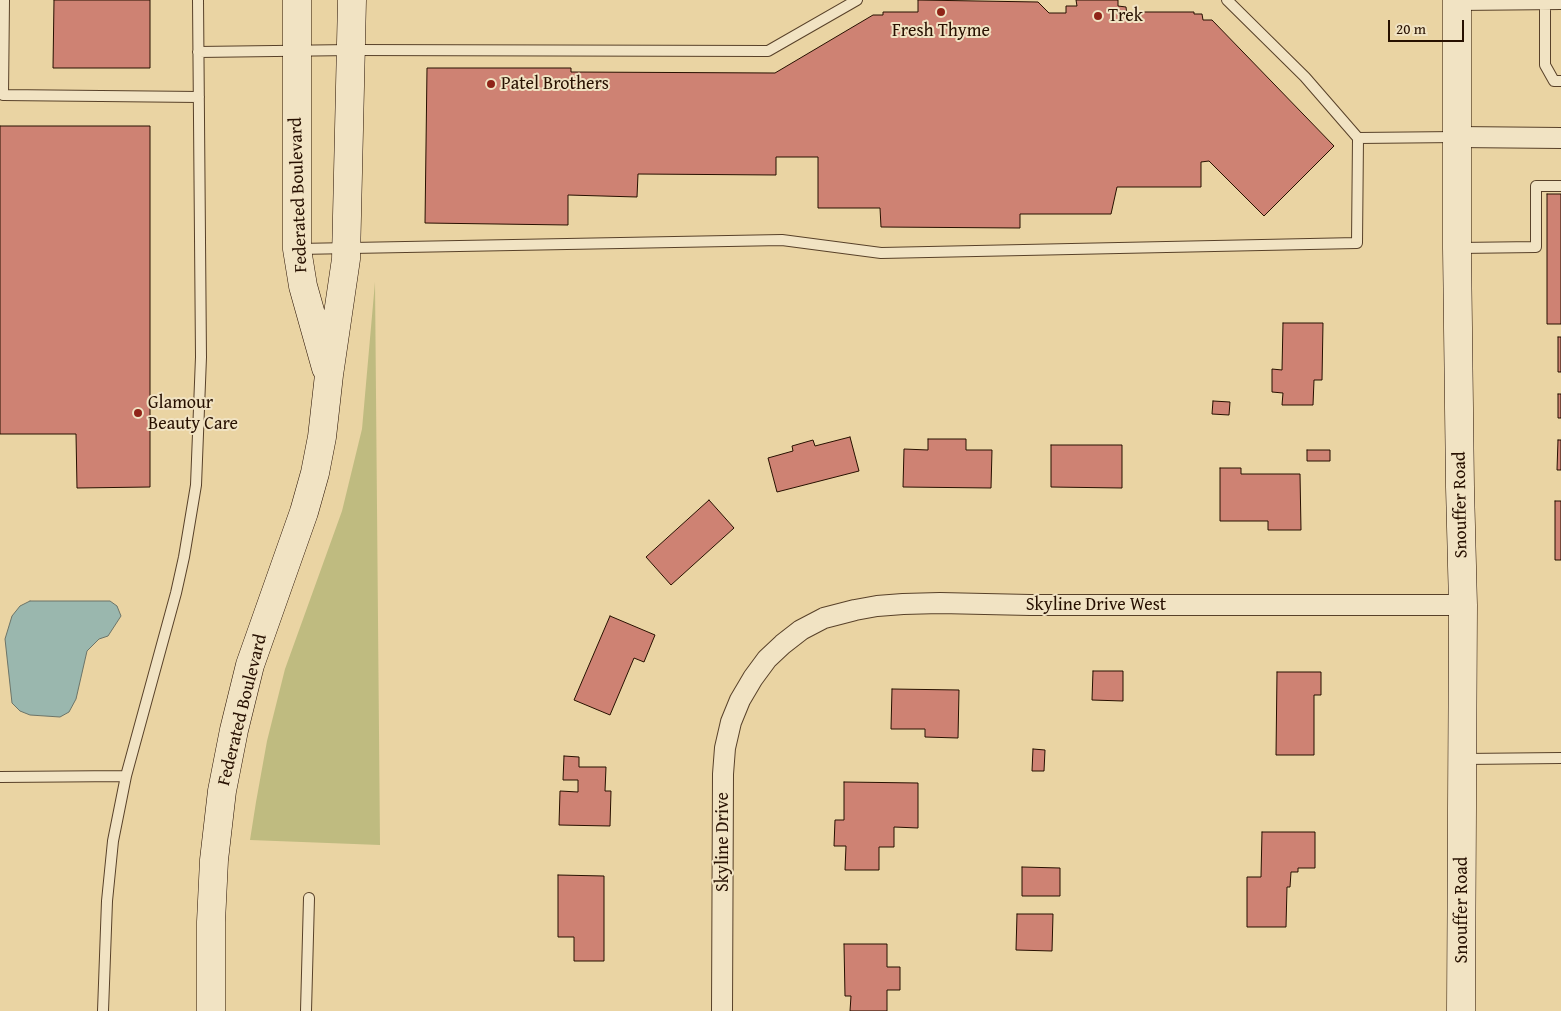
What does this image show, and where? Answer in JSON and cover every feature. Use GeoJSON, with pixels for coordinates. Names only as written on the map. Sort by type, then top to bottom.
{"type":"FeatureCollection","features":[{"type":"Feature","properties":{"kind":"main road","name":"Federated Boulevard"},"geometry":{"type":"LineString","coordinates":[[297,0],[297,249],[303,286],[325,365],[328,387]]}},
{"type":"Feature","properties":{"kind":"main road","name":"Federated Boulevard"},"geometry":{"type":"LineString","coordinates":[[210,1011],[214,860],[222,791],[234,730],[250,665],[304,512],[315,473],[322,437],[347,248],[352,0]]}},
{"type":"Feature","properties":{"kind":"main road","name":"Snouffer Road"},"geometry":{"type":"LineString","coordinates":[[1457,3],[1457,248],[1460,488],[1464,605],[1462,1011]]}},
{"type":"Feature","properties":{"kind":"street"},"geometry":{"type":"LineString","coordinates":[[1457,137],[1561,138]]}},
{"type":"Feature","properties":{"kind":"street","name":"Skyline Drive West"},"geometry":{"type":"LineString","coordinates":[[752,678],[782,644],[801,630],[824,618],[877,606],[940,603],[1030,606],[1464,605]]}},
{"type":"Feature","properties":{"kind":"street","name":"Skyline Drive"},"geometry":{"type":"LineString","coordinates":[[722,1011],[723,774],[725,748],[731,722],[752,678]]}},
{"type":"Feature","properties":{"kind":"lane"},"geometry":{"type":"LineString","coordinates":[[4,0],[3,95],[199,97]]}},
{"type":"Feature","properties":{"kind":"lane"},"geometry":{"type":"LineString","coordinates":[[103,1011],[105,940],[113,841],[126,776],[176,594],[196,485],[201,357],[198,0]]}},
{"type":"Feature","properties":{"kind":"lane"},"geometry":{"type":"LineString","coordinates":[[198,52],[352,50],[768,51],[857,0]]}},
{"type":"Feature","properties":{"kind":"lane"},"geometry":{"type":"LineString","coordinates":[[297,249],[782,240],[881,253],[1357,243],[1358,138],[1305,77],[1227,0]]}},
{"type":"Feature","properties":{"kind":"lane"},"geometry":{"type":"LineString","coordinates":[[1545,2],[1545,65],[1554,81],[1561,81]]}},
{"type":"Feature","properties":{"kind":"lane"},"geometry":{"type":"LineString","coordinates":[[1457,3],[1545,2],[1561,4]]}},
{"type":"Feature","properties":{"kind":"lane"},"geometry":{"type":"LineString","coordinates":[[1358,138],[1457,137]]}},
{"type":"Feature","properties":{"kind":"lane"},"geometry":{"type":"LineString","coordinates":[[1457,248],[1536,247],[1536,186],[1561,186]]}},
{"type":"Feature","properties":{"kind":"lane"},"geometry":{"type":"LineString","coordinates":[[1463,759],[1561,758]]}},
{"type":"Feature","properties":{"kind":"lane"},"geometry":{"type":"LineString","coordinates":[[0,777],[126,776]]}},
{"type":"Feature","properties":{"kind":"lane"},"geometry":{"type":"LineString","coordinates":[[306,1011],[309,898]]}},
{"type":"Feature","properties":{"kind":"shaded area"},"geometry":{"type":"Polygon","coordinates":[[[375,282],[380,845],[250,840],[267,741],[285,669],[342,511],[362,429],[375,282]]]}},
{"type":"Feature","properties":{"kind":"water"},"geometry":{"type":"Polygon","coordinates":[[[30,601],[110,601],[117,606],[121,616],[108,636],[99,639],[87,651],[76,699],[69,712],[60,717],[30,715],[20,711],[12,703],[5,639],[12,616],[20,606],[30,601]]]}},
{"type":"Feature","properties":{"kind":"building"},"geometry":{"type":"Polygon","coordinates":[[[54,0],[150,0],[150,68],[53,68],[54,0]]]}},
{"type":"Feature","properties":{"kind":"building"},"geometry":{"type":"Polygon","coordinates":[[[918,0],[1038,2],[1049,13],[1066,13],[1066,6],[1077,6],[1076,0],[1118,0],[1118,6],[1126,7],[1127,15],[1133,15],[1133,12],[1194,12],[1194,14],[1202,14],[1203,20],[1212,20],[1334,146],[1264,216],[1209,161],[1201,162],[1201,187],[1117,187],[1111,214],[1020,214],[1020,228],[881,227],[880,208],[818,208],[818,157],[776,157],[776,175],[638,174],[637,197],[568,195],[568,225],[425,223],[427,68],[571,68],[571,72],[775,73],[873,15],[883,15],[883,12],[918,12],[918,0]]]}},
{"type":"Feature","properties":{"kind":"building"},"geometry":{"type":"Polygon","coordinates":[[[0,126],[150,126],[150,487],[77,488],[76,434],[0,434],[0,126]]]}},
{"type":"Feature","properties":{"kind":"building"},"geometry":{"type":"Polygon","coordinates":[[[1547,194],[1561,194],[1561,324],[1547,324],[1547,194]]]}},
{"type":"Feature","properties":{"kind":"building"},"geometry":{"type":"Polygon","coordinates":[[[1283,323],[1323,323],[1322,380],[1314,380],[1313,405],[1282,405],[1283,393],[1272,392],[1272,369],[1282,370],[1283,323]]]}},
{"type":"Feature","properties":{"kind":"building"},"geometry":{"type":"Polygon","coordinates":[[[1558,337],[1561,337],[1561,372],[1558,372],[1558,337]]]}},
{"type":"Feature","properties":{"kind":"building"},"geometry":{"type":"Polygon","coordinates":[[[1558,394],[1561,394],[1561,418],[1558,418],[1558,394]]]}},
{"type":"Feature","properties":{"kind":"building"},"geometry":{"type":"Polygon","coordinates":[[[1213,401],[1230,402],[1229,415],[1212,414],[1213,401]]]}},
{"type":"Feature","properties":{"kind":"building"},"geometry":{"type":"Polygon","coordinates":[[[850,437],[859,471],[777,492],[768,458],[793,451],[792,446],[813,440],[815,446],[850,437]]]}},
{"type":"Feature","properties":{"kind":"building"},"geometry":{"type":"Polygon","coordinates":[[[928,439],[966,439],[966,450],[992,450],[991,488],[903,487],[904,449],[928,450],[928,439]]]}},
{"type":"Feature","properties":{"kind":"building"},"geometry":{"type":"Polygon","coordinates":[[[1558,440],[1561,440],[1561,470],[1557,470],[1558,440]]]}},
{"type":"Feature","properties":{"kind":"building"},"geometry":{"type":"Polygon","coordinates":[[[1051,445],[1122,445],[1122,488],[1051,487],[1051,445]]]}},
{"type":"Feature","properties":{"kind":"building"},"geometry":{"type":"Polygon","coordinates":[[[1307,450],[1330,450],[1330,461],[1307,461],[1307,450]]]}},
{"type":"Feature","properties":{"kind":"building"},"geometry":{"type":"Polygon","coordinates":[[[1220,468],[1241,468],[1241,474],[1300,474],[1301,530],[1268,530],[1268,521],[1220,521],[1220,468]]]}},
{"type":"Feature","properties":{"kind":"building"},"geometry":{"type":"Polygon","coordinates":[[[709,500],[734,528],[671,585],[646,557],[709,500]]]}},
{"type":"Feature","properties":{"kind":"building"},"geometry":{"type":"Polygon","coordinates":[[[1555,501],[1561,501],[1561,560],[1555,560],[1555,501]]]}},
{"type":"Feature","properties":{"kind":"building"},"geometry":{"type":"Polygon","coordinates":[[[610,616],[655,635],[644,662],[634,658],[610,715],[574,700],[610,616]]]}},
{"type":"Feature","properties":{"kind":"building"},"geometry":{"type":"Polygon","coordinates":[[[1093,671],[1123,671],[1123,701],[1092,700],[1093,671]]]}},
{"type":"Feature","properties":{"kind":"building"},"geometry":{"type":"Polygon","coordinates":[[[1277,672],[1321,672],[1321,695],[1314,695],[1314,755],[1276,755],[1277,672]]]}},
{"type":"Feature","properties":{"kind":"building"},"geometry":{"type":"Polygon","coordinates":[[[892,689],[959,690],[958,738],[925,737],[925,729],[891,729],[892,689]]]}},
{"type":"Feature","properties":{"kind":"building"},"geometry":{"type":"Polygon","coordinates":[[[1033,749],[1045,750],[1044,771],[1032,771],[1033,749]]]}},
{"type":"Feature","properties":{"kind":"building"},"geometry":{"type":"Polygon","coordinates":[[[564,756],[579,757],[579,767],[606,767],[605,791],[611,791],[610,826],[559,825],[560,791],[578,792],[578,780],[563,780],[564,756]]]}},
{"type":"Feature","properties":{"kind":"building"},"geometry":{"type":"Polygon","coordinates":[[[844,782],[918,783],[918,828],[894,827],[894,847],[879,847],[879,870],[845,870],[846,846],[834,846],[835,820],[844,820],[844,782]]]}},
{"type":"Feature","properties":{"kind":"building"},"geometry":{"type":"Polygon","coordinates":[[[1262,832],[1315,832],[1315,868],[1298,868],[1298,872],[1291,872],[1290,887],[1287,887],[1286,927],[1247,927],[1247,877],[1261,877],[1262,832]]]}},
{"type":"Feature","properties":{"kind":"building"},"geometry":{"type":"Polygon","coordinates":[[[1022,867],[1060,868],[1060,896],[1022,896],[1022,867]]]}},
{"type":"Feature","properties":{"kind":"building"},"geometry":{"type":"Polygon","coordinates":[[[558,875],[604,876],[604,961],[574,961],[574,937],[558,937],[558,875]]]}},
{"type":"Feature","properties":{"kind":"building"},"geometry":{"type":"Polygon","coordinates":[[[1017,914],[1053,914],[1052,951],[1016,950],[1017,914]]]}},
{"type":"Feature","properties":{"kind":"building"},"geometry":{"type":"Polygon","coordinates":[[[844,944],[887,944],[887,967],[900,967],[900,990],[887,990],[887,1011],[850,1011],[851,996],[845,996],[844,944]]]}},
{"type":"Feature","properties":{"kind":"place","name":"Fresh Thyme"},"geometry":{"type":"Point","coordinates":[941,12]}},
{"type":"Feature","properties":{"kind":"place","name":"Trek"},"geometry":{"type":"Point","coordinates":[1098,16]}},
{"type":"Feature","properties":{"kind":"place","name":"Patel Brothers"},"geometry":{"type":"Point","coordinates":[491,84]}},
{"type":"Feature","properties":{"kind":"place","name":"Glamour Beauty Care"},"geometry":{"type":"Point","coordinates":[138,413]}}]}
